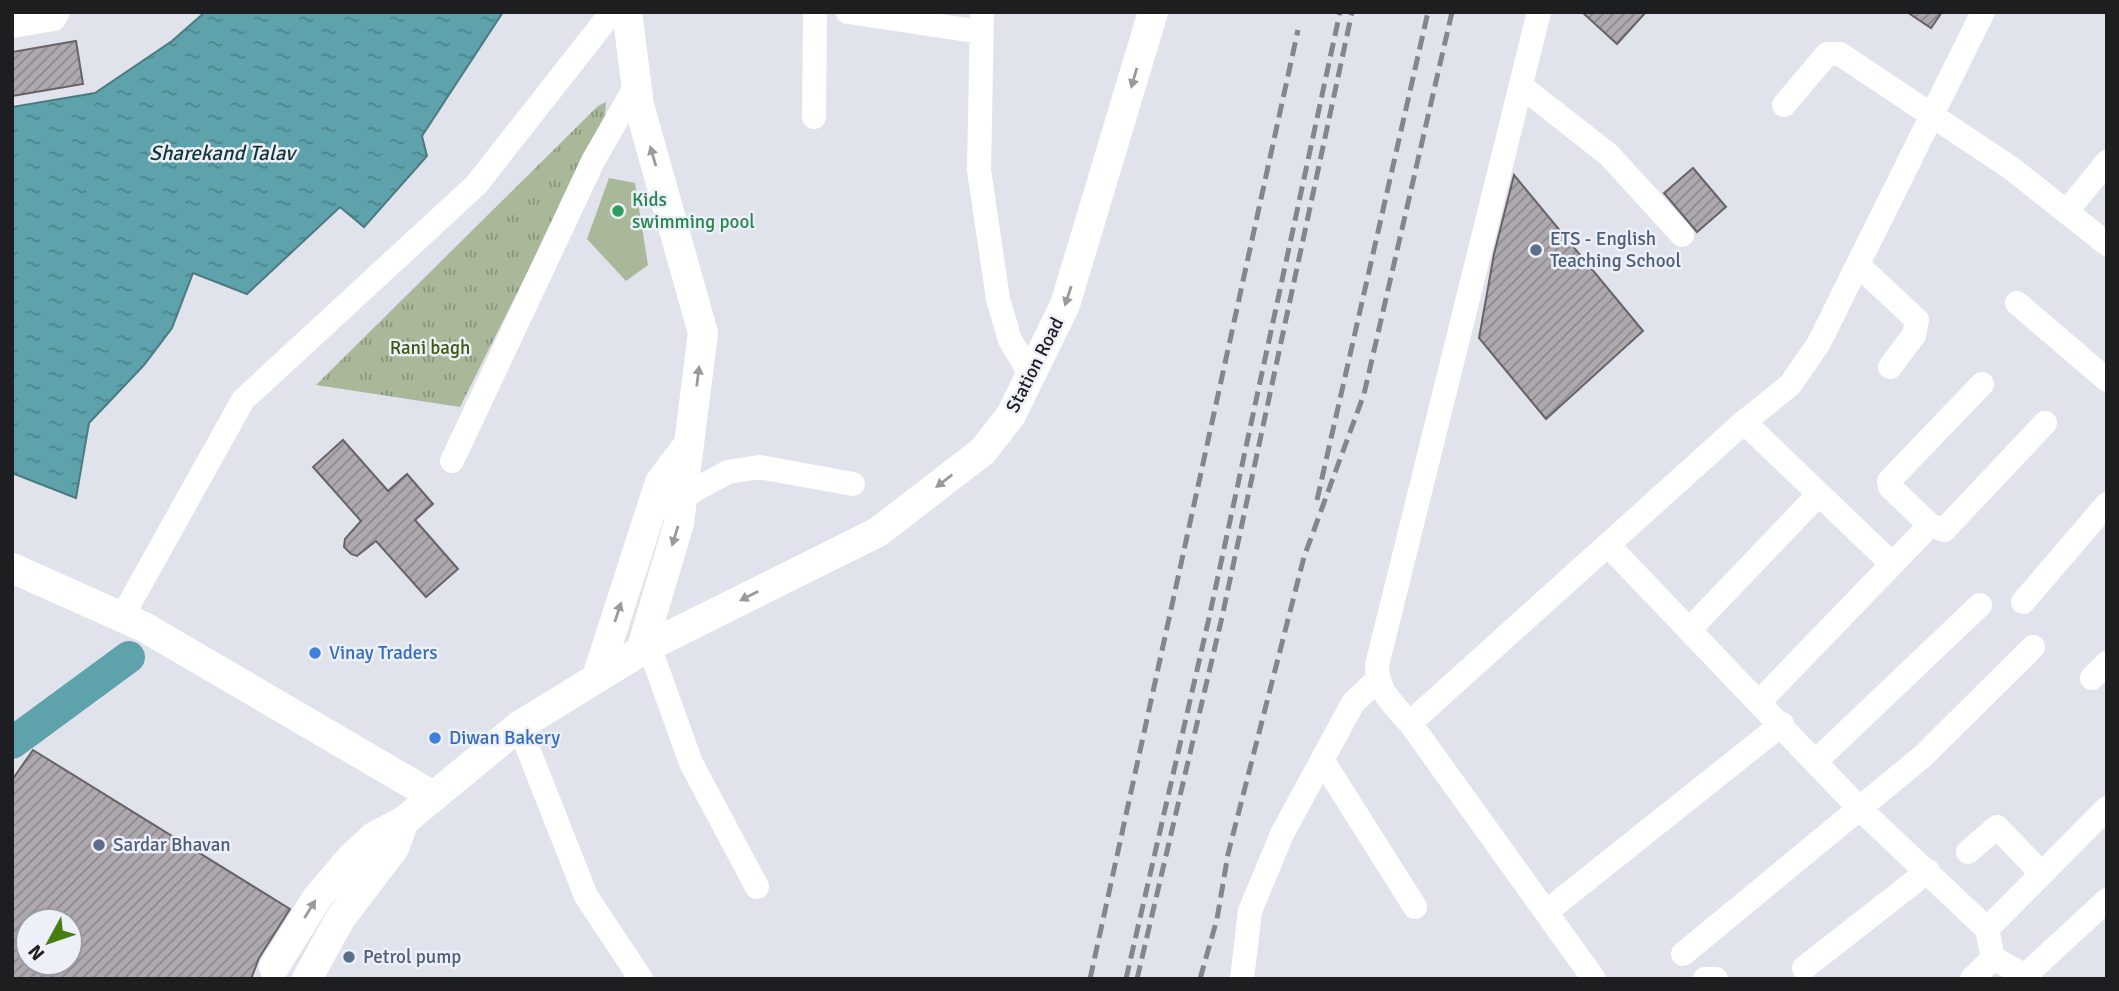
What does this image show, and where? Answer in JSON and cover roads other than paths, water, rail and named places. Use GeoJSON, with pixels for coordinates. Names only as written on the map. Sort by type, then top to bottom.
{"type":"FeatureCollection","features":[{"type":"Feature","properties":{"kind":"main road"},"geometry":{"type":"LineString","coordinates":[[627,12],[639,105],[703,333],[679,523],[645,649]]}},
{"type":"Feature","properties":{"kind":"main road","name":"Station Road"},"geometry":{"type":"LineString","coordinates":[[404,821],[519,726],[645,649],[877,532],[983,451],[1011,415],[1065,305],[1153,12]]}},
{"type":"Feature","properties":{"kind":"main road"},"geometry":{"type":"LineString","coordinates":[[597,677],[660,482],[689,444]]}},
{"type":"Feature","properties":{"kind":"main road"},"geometry":{"type":"LineString","coordinates":[[12,568],[144,627],[433,796]]}},
{"type":"Feature","properties":{"kind":"main road"},"geometry":{"type":"LineString","coordinates":[[269,973],[317,898],[353,856],[375,836],[404,821]]}},
{"type":"Feature","properties":{"kind":"main road"},"geometry":{"type":"LineString","coordinates":[[269,973],[288,965],[297,968],[306,979],[340,919],[394,848],[404,821]]}},
{"type":"Feature","properties":{"kind":"street"},"geometry":{"type":"LineString","coordinates":[[12,26],[54,19],[58,12]]}},
{"type":"Feature","properties":{"kind":"street"},"geometry":{"type":"LineString","coordinates":[[122,617],[243,400],[476,185],[612,12]]}},
{"type":"Feature","properties":{"kind":"street"},"geometry":{"type":"LineString","coordinates":[[814,117],[815,12]]}},
{"type":"Feature","properties":{"kind":"street"},"geometry":{"type":"LineString","coordinates":[[848,12],[982,22],[979,170],[998,299],[1010,340],[1031,375]]}},
{"type":"Feature","properties":{"kind":"street"},"geometry":{"type":"LineString","coordinates":[[1539,12],[1377,665],[1377,680],[1381,690],[1410,723],[1594,979]]}},
{"type":"Feature","properties":{"kind":"street"},"geometry":{"type":"LineString","coordinates":[[1410,723],[1744,422],[1790,385],[1802,369],[1859,265],[1983,12]]}},
{"type":"Feature","properties":{"kind":"street"},"geometry":{"type":"LineString","coordinates":[[1784,105],[1827,54],[1835,52],[2011,168],[2107,244]]}},
{"type":"Feature","properties":{"kind":"street"},"geometry":{"type":"LineString","coordinates":[[452,461],[593,161],[636,86]]}},
{"type":"Feature","properties":{"kind":"street"},"geometry":{"type":"LineString","coordinates":[[1521,86],[1609,155],[1682,235]]}},
{"type":"Feature","properties":{"kind":"street"},"geometry":{"type":"LineString","coordinates":[[2066,212],[2107,162]]}},
{"type":"Feature","properties":{"kind":"street"},"geometry":{"type":"LineString","coordinates":[[1859,265],[1917,320],[1914,335],[1890,367]]}},
{"type":"Feature","properties":{"kind":"street"},"geometry":{"type":"LineString","coordinates":[[2017,303],[2107,380]]}},
{"type":"Feature","properties":{"kind":"street"},"geometry":{"type":"LineString","coordinates":[[1982,384],[1889,481],[1890,487],[1930,525],[1944,530],[2045,423]]}},
{"type":"Feature","properties":{"kind":"street"},"geometry":{"type":"LineString","coordinates":[[1744,422],[1891,563]]}},
{"type":"Feature","properties":{"kind":"street"},"geometry":{"type":"LineString","coordinates":[[682,496],[729,472],[759,467],[853,484]]}},
{"type":"Feature","properties":{"kind":"street"},"geometry":{"type":"LineString","coordinates":[[1689,630],[1818,495]]}},
{"type":"Feature","properties":{"kind":"street"},"geometry":{"type":"LineString","coordinates":[[2023,602],[2107,504]]}},
{"type":"Feature","properties":{"kind":"street"},"geometry":{"type":"LineString","coordinates":[[1759,701],[1930,525]]}},
{"type":"Feature","properties":{"kind":"street"},"geometry":{"type":"LineString","coordinates":[[1608,545],[1782,724],[1859,808],[1987,929],[1994,969]]}},
{"type":"Feature","properties":{"kind":"street"},"geometry":{"type":"LineString","coordinates":[[1816,761],[1980,605]]}},
{"type":"Feature","properties":{"kind":"street"},"geometry":{"type":"LineString","coordinates":[[1683,954],[1929,751],[2033,647]]}},
{"type":"Feature","properties":{"kind":"street"},"geometry":{"type":"LineString","coordinates":[[645,649],[691,763],[757,887]]}},
{"type":"Feature","properties":{"kind":"street"},"geometry":{"type":"LineString","coordinates":[[1242,979],[1250,911],[1282,834],[1353,703],[1377,680]]}},
{"type":"Feature","properties":{"kind":"street"},"geometry":{"type":"LineString","coordinates":[[1546,912],[1782,724]]}},
{"type":"Feature","properties":{"kind":"street"},"geometry":{"type":"LineString","coordinates":[[519,726],[586,896],[641,979]]}},
{"type":"Feature","properties":{"kind":"street"},"geometry":{"type":"LineString","coordinates":[[1323,761],[1415,907]]}},
{"type":"Feature","properties":{"kind":"street"},"geometry":{"type":"LineString","coordinates":[[1987,929],[2107,808]]}},
{"type":"Feature","properties":{"kind":"street"},"geometry":{"type":"LineString","coordinates":[[1968,852],[1997,827],[2042,874]]}},
{"type":"Feature","properties":{"kind":"street"},"geometry":{"type":"LineString","coordinates":[[1804,968],[1928,872]]}},
{"type":"Feature","properties":{"kind":"street"},"geometry":{"type":"LineString","coordinates":[[1972,979],[1994,969],[2028,973],[2107,900]]}},
{"type":"Feature","properties":{"kind":"street"},"geometry":{"type":"LineString","coordinates":[[1705,979],[1716,979]]}},
{"type":"Feature","properties":{"kind":"water","name":"Sharekand Talav"},"geometry":{"type":"Polygon","coordinates":[[[205,12],[503,12],[422,136],[427,156],[364,227],[340,207],[247,294],[193,273],[172,328],[144,365],[89,423],[76,498],[12,473],[12,107],[95,93],[172,41],[205,12]]]}},
{"type":"Feature","properties":{"kind":"waterway"},"geometry":{"type":"LineString","coordinates":[[12,743],[129,657]]}},
{"type":"Feature","properties":{"kind":"railway"},"geometry":{"type":"LineString","coordinates":[[1126,979],[1209,618],[1340,12]]}},
{"type":"Feature","properties":{"kind":"railway"},"geometry":{"type":"LineString","coordinates":[[1137,979],[1222,617],[1352,12]]}},
{"type":"Feature","properties":{"kind":"railway"},"geometry":{"type":"LineString","coordinates":[[1317,500],[1428,12]]}},
{"type":"Feature","properties":{"kind":"railway"},"geometry":{"type":"LineString","coordinates":[[1200,979],[1217,919],[1228,854],[1304,557],[1364,394],[1452,12]]}},
{"type":"Feature","properties":{"kind":"railway"},"geometry":{"type":"LineString","coordinates":[[1090,979],[1298,30]]}},
{"type":"Feature","properties":{"kind":"place","name":"Kids swimming pool"},"geometry":{"type":"Point","coordinates":[618,211]}},
{"type":"Feature","properties":{"kind":"place","name":"ETS - English Teaching School"},"geometry":{"type":"Point","coordinates":[1536,250]}},
{"type":"Feature","properties":{"kind":"place","name":"Vinay Traders"},"geometry":{"type":"Point","coordinates":[315,653]}},
{"type":"Feature","properties":{"kind":"place","name":"Diwan Bakery"},"geometry":{"type":"Point","coordinates":[435,738]}},
{"type":"Feature","properties":{"kind":"place","name":"Sardar Bhavan"},"geometry":{"type":"Point","coordinates":[99,845]}},
{"type":"Feature","properties":{"kind":"place","name":"Petrol pump"},"geometry":{"type":"Point","coordinates":[349,957]}},
{"type":"Feature","properties":{"kind":"park label","name":"Rani bagh"},"geometry":{"type":"Point","coordinates":[430,348]}}]}
